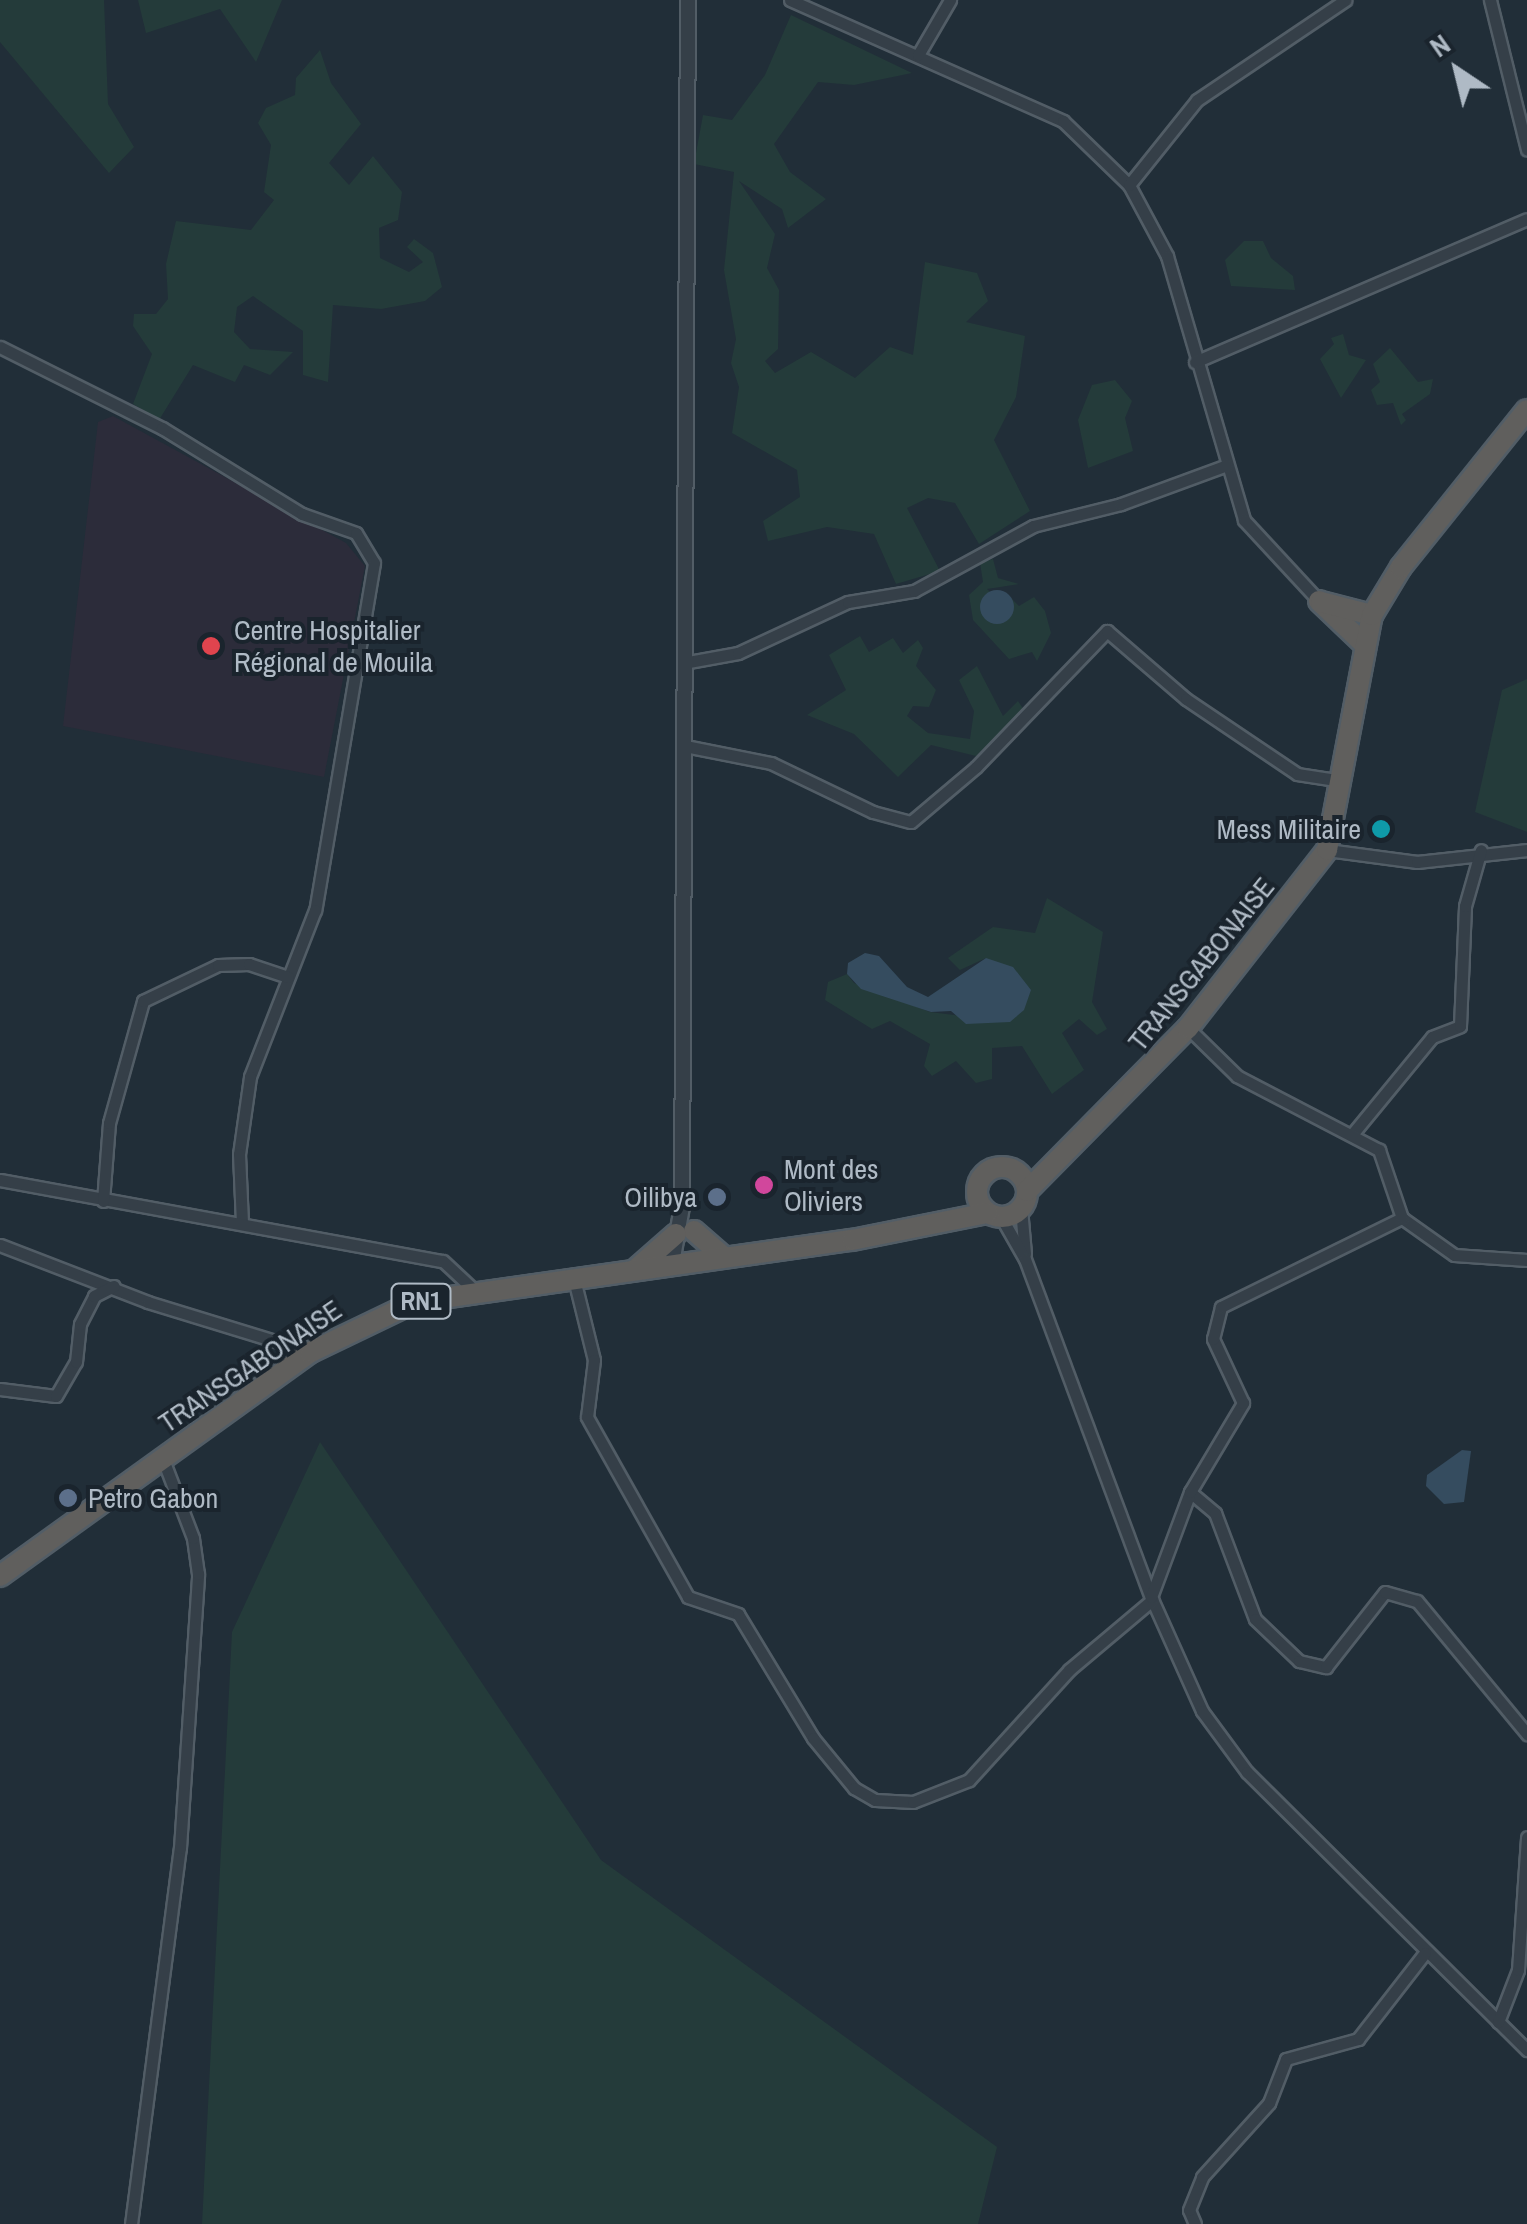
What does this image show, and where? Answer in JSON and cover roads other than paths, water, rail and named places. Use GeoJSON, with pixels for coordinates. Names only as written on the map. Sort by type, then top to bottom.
{"type":"FeatureCollection","features":[{"type":"Feature","properties":{"kind":"highway","name":"TRANSGABONAISE"},"geometry":{"type":"LineString","coordinates":[[0,1576],[312,1352],[415,1302],[474,1290],[994,1215],[1110,1114],[1188,1028],[1327,850],[1342,781],[1362,642],[1372,615],[1401,567],[1527,410]]}},
{"type":"Feature","properties":{"kind":"highway"},"geometry":{"type":"LineString","coordinates":[[1318,601],[1372,615]]}},
{"type":"Feature","properties":{"kind":"highway"},"geometry":{"type":"LineString","coordinates":[[1318,601],[1362,642]]}},
{"type":"Feature","properties":{"kind":"highway","name":"TRANSGABONAISE"},"geometry":{"type":"LineString","coordinates":[[919,1225],[976,1192],[986,1172],[1022,1191]]}},
{"type":"Feature","properties":{"kind":"highway"},"geometry":{"type":"LineString","coordinates":[[976,1192],[994,1215]]}},
{"type":"Feature","properties":{"kind":"highway"},"geometry":{"type":"LineString","coordinates":[[636,1269],[685,1232],[723,1256]]}},
{"type":"Feature","properties":{"kind":"street"},"geometry":{"type":"LineString","coordinates":[[688,0],[682,1207],[694,1260]]}},
{"type":"Feature","properties":{"kind":"street"},"geometry":{"type":"LineString","coordinates":[[790,0],[1064,121],[1128,186],[1167,256],[1244,520],[1318,601]]}},
{"type":"Feature","properties":{"kind":"street"},"geometry":{"type":"LineString","coordinates":[[918,55],[950,0]]}},
{"type":"Feature","properties":{"kind":"street"},"geometry":{"type":"LineString","coordinates":[[1128,186],[1197,100],[1345,0]]}},
{"type":"Feature","properties":{"kind":"street"},"geometry":{"type":"LineString","coordinates":[[1490,0],[1527,150]]}},
{"type":"Feature","properties":{"kind":"street"},"geometry":{"type":"LineString","coordinates":[[1196,362],[1527,220]]}},
{"type":"Feature","properties":{"kind":"street"},"geometry":{"type":"LineString","coordinates":[[0,346],[368,545],[374,579],[358,640],[315,910],[250,1076],[239,1154],[242,1224]]}},
{"type":"Feature","properties":{"kind":"street"},"geometry":{"type":"LineString","coordinates":[[683,663],[738,653],[848,602],[914,591],[1033,526],[1122,504],[1227,465]]}},
{"type":"Feature","properties":{"kind":"street"},"geometry":{"type":"LineString","coordinates":[[686,746],[771,762],[873,812],[911,822],[976,767],[1107,631],[1186,699],[1297,774],[1342,781]]}},
{"type":"Feature","properties":{"kind":"street"},"geometry":{"type":"LineString","coordinates":[[1327,850],[1417,862],[1481,850],[1527,850]]}},
{"type":"Feature","properties":{"kind":"street"},"geometry":{"type":"LineString","coordinates":[[1354,1132],[1432,1037],[1460,1026],[1466,906],[1481,850]]}},
{"type":"Feature","properties":{"kind":"street"},"geometry":{"type":"LineString","coordinates":[[104,1201],[108,1123],[142,1001],[218,964],[249,964],[288,977]]}},
{"type":"Feature","properties":{"kind":"street"},"geometry":{"type":"LineString","coordinates":[[1188,1028],[1237,1076],[1354,1132],[1379,1150],[1402,1218],[1454,1255],[1527,1260]]}},
{"type":"Feature","properties":{"kind":"street"},"geometry":{"type":"LineString","coordinates":[[0,1180],[443,1261],[474,1290]]}},
{"type":"Feature","properties":{"kind":"street"},"geometry":{"type":"LineString","coordinates":[[1022,1191],[1025,1259]]}},
{"type":"Feature","properties":{"kind":"street"},"geometry":{"type":"LineString","coordinates":[[994,1215],[1025,1259],[1152,1599],[1202,1711],[1247,1772],[1527,2050]]}},
{"type":"Feature","properties":{"kind":"street"},"geometry":{"type":"LineString","coordinates":[[574,1278],[594,1360],[587,1417],[688,1597],[738,1614],[813,1738],[864,1794],[913,1802],[969,1780],[1059,1680],[1152,1599],[1190,1492],[1243,1403],[1213,1339],[1221,1307],[1402,1218]]}},
{"type":"Feature","properties":{"kind":"street"},"geometry":{"type":"LineString","coordinates":[[672,1263],[685,1232]]}},
{"type":"Feature","properties":{"kind":"street"},"geometry":{"type":"LineString","coordinates":[[0,1244],[312,1352]]}},
{"type":"Feature","properties":{"kind":"street"},"geometry":{"type":"LineString","coordinates":[[0,1389],[56,1396],[76,1362],[80,1324],[94,1296],[114,1286]]}},
{"type":"Feature","properties":{"kind":"street"},"geometry":{"type":"LineString","coordinates":[[131,2224],[180,1848],[198,1574],[193,1538],[162,1457]]}},
{"type":"Feature","properties":{"kind":"street"},"geometry":{"type":"LineString","coordinates":[[1190,1492],[1215,1513],[1255,1619],[1287,1652],[1326,1667],[1385,1592],[1416,1601],[1527,1734]]}},
{"type":"Feature","properties":{"kind":"street"},"geometry":{"type":"LineString","coordinates":[[1498,2022],[1518,1970],[1527,1837]]}},
{"type":"Feature","properties":{"kind":"street"},"geometry":{"type":"LineString","coordinates":[[1194,2224],[1189,2210],[1202,2177],[1222,2147],[1269,2104],[1286,2059],[1358,2039],[1426,1953]]}},
{"type":"Feature","properties":{"kind":"place","name":"Centre Hospitalier Régional de Mouila"},"geometry":{"type":"Point","coordinates":[211,646]}},
{"type":"Feature","properties":{"kind":"place","name":"Mess Militaire"},"geometry":{"type":"Point","coordinates":[1381,829]}},
{"type":"Feature","properties":{"kind":"place","name":"Mont des Oliviers"},"geometry":{"type":"Point","coordinates":[764,1185]}},
{"type":"Feature","properties":{"kind":"place","name":"Oilibya"},"geometry":{"type":"Point","coordinates":[717,1197]}},
{"type":"Feature","properties":{"kind":"place","name":"Petro Gabon"},"geometry":{"type":"Point","coordinates":[68,1498]}}]}
